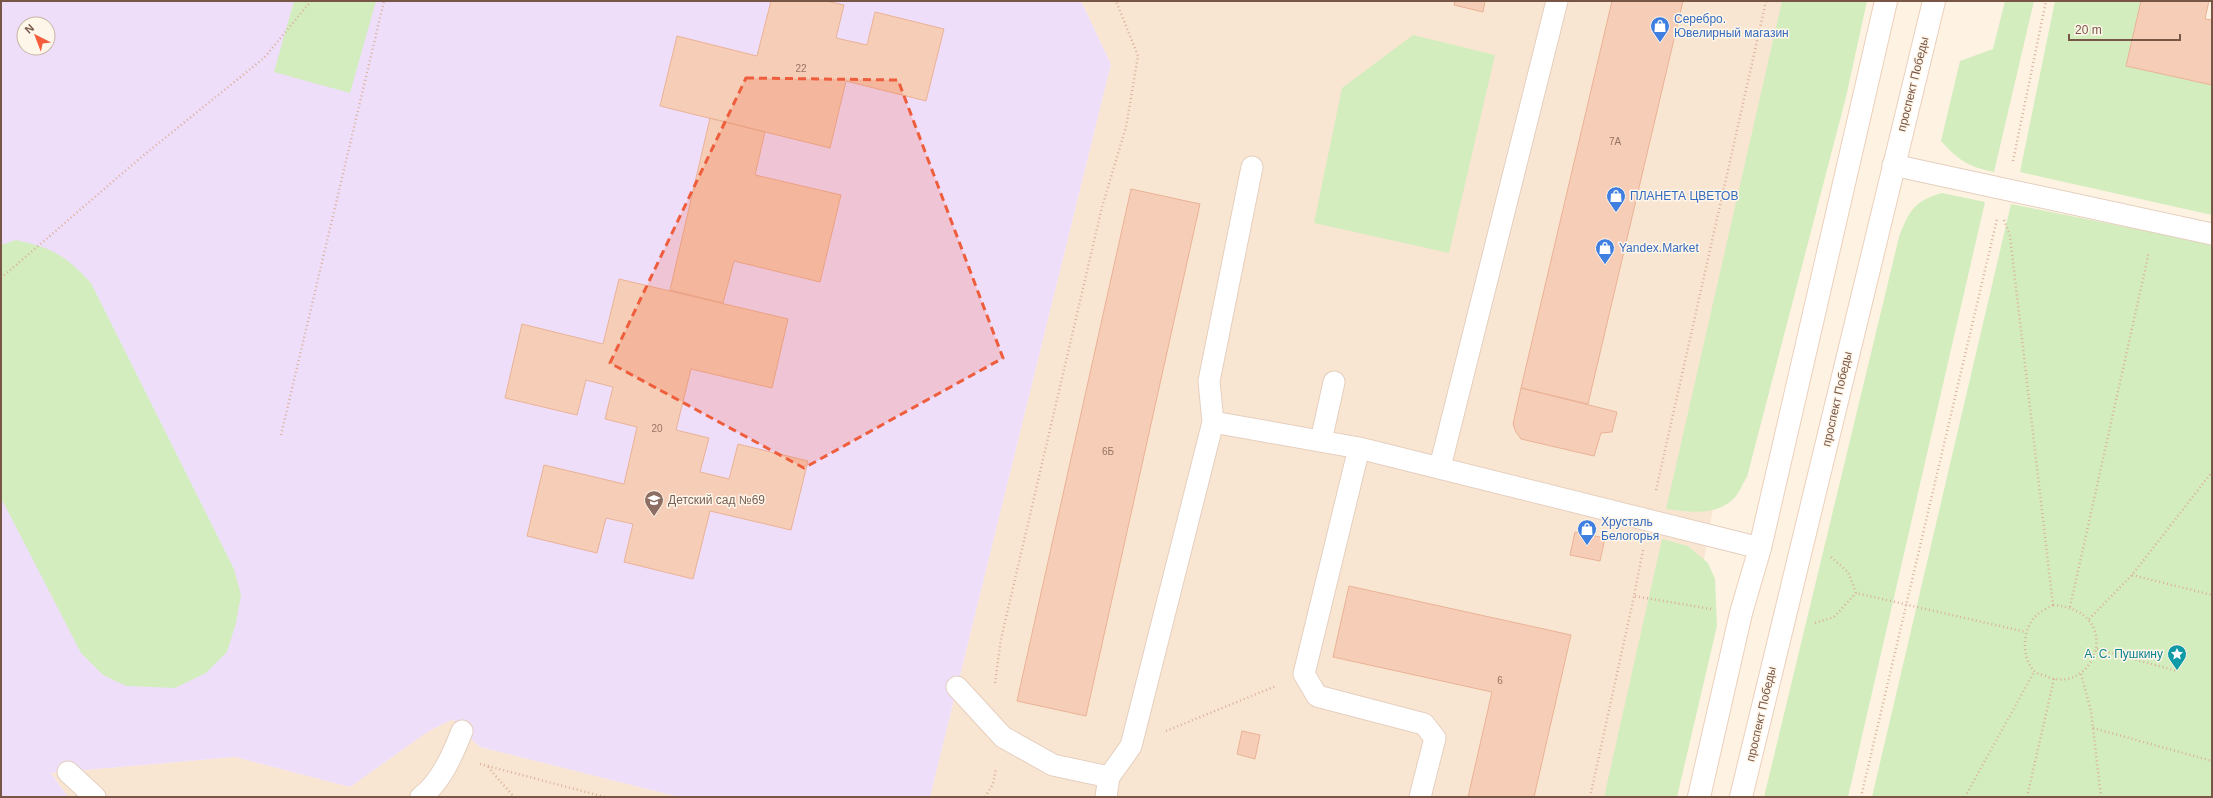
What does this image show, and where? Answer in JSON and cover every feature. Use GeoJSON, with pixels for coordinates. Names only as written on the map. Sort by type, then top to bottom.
{"type":"FeatureCollection","features":[{"type":"Feature","properties":{"kind":"main road"},"geometry":{"type":"LineString","coordinates":[[1698,797],[1741,614],[1760,548],[1886,1]]}},
{"type":"Feature","properties":{"kind":"main road","name":"проспект Победы"},"geometry":{"type":"LineString","coordinates":[[1741,797],[1934,1]]}},
{"type":"Feature","properties":{"kind":"lane"},"geometry":{"type":"LineString","coordinates":[[1440,467],[1557,1]]}},
{"type":"Feature","properties":{"kind":"lane"},"geometry":{"type":"LineString","coordinates":[[1893,166],[2003,199],[2155,222],[2212,234]]}},
{"type":"Feature","properties":{"kind":"lane"},"geometry":{"type":"LineString","coordinates":[[957,687],[1003,737],[1053,765],[1107,787],[1131,746],[1213,422],[1209,381],[1252,167]]}},
{"type":"Feature","properties":{"kind":"lane"},"geometry":{"type":"LineString","coordinates":[[1321,442],[1334,382]]}},
{"type":"Feature","properties":{"kind":"lane"},"geometry":{"type":"LineString","coordinates":[[1213,422],[1359,448],[1649,519],[1760,548]]}},
{"type":"Feature","properties":{"kind":"lane"},"geometry":{"type":"LineString","coordinates":[[1359,448],[1304,674],[1317,696],[1424,724],[1435,738],[1420,797]]}},
{"type":"Feature","properties":{"kind":"lane"},"geometry":{"type":"LineString","coordinates":[[421,797],[427,792],[452,757],[462,731]]}},
{"type":"Feature","properties":{"kind":"lane"},"geometry":{"type":"LineString","coordinates":[[68,772],[94,797]]}},
{"type":"Feature","properties":{"kind":"path"},"geometry":{"type":"LineString","coordinates":[[1,278],[138,159],[264,58],[311,1]]}},
{"type":"Feature","properties":{"kind":"path"},"geometry":{"type":"LineString","coordinates":[[281,435],[384,1]]}},
{"type":"Feature","properties":{"kind":"path"},"geometry":{"type":"LineString","coordinates":[[994,688],[1001,639],[1102,207],[1126,127],[1138,56],[1116,1]]}},
{"type":"Feature","properties":{"kind":"path"},"geometry":{"type":"LineString","coordinates":[[1590,797],[1634,596],[1649,519],[1766,1]]}},
{"type":"Feature","properties":{"kind":"path"},"geometry":{"type":"LineString","coordinates":[[1861,797],[1905,604],[2003,199],[2046,1]]}},
{"type":"Feature","properties":{"kind":"path"},"geometry":{"type":"LineString","coordinates":[[2003,199],[2010,236],[2053,605]]}},
{"type":"Feature","properties":{"kind":"path"},"geometry":{"type":"LineString","coordinates":[[2070,607],[2155,222]]}},
{"type":"Feature","properties":{"kind":"path"},"geometry":{"type":"LineString","coordinates":[[2089,619],[2132,575],[2212,472]]}},
{"type":"Feature","properties":{"kind":"path"},"geometry":{"type":"LineString","coordinates":[[1829,556],[1848,572],[1856,593]]}},
{"type":"Feature","properties":{"kind":"path"},"geometry":{"type":"LineString","coordinates":[[2132,575],[2212,595]]}},
{"type":"Feature","properties":{"kind":"path"},"geometry":{"type":"LineString","coordinates":[[1783,621],[1814,623],[1834,617],[1856,593]]}},
{"type":"Feature","properties":{"kind":"path"},"geometry":{"type":"LineString","coordinates":[[1856,593],[2026,632]]}},
{"type":"Feature","properties":{"kind":"path"},"geometry":{"type":"LineString","coordinates":[[1634,596],[1741,614]]}},
{"type":"Feature","properties":{"kind":"path"},"geometry":{"type":"LineString","coordinates":[[2053,605],[2070,607],[2089,619],[2095,632],[2097,649],[2091,661],[2081,674],[2054,679],[2034,672],[2025,655],[2026,632],[2036,615],[2053,605]]}},
{"type":"Feature","properties":{"kind":"path"},"geometry":{"type":"LineString","coordinates":[[2097,649],[2177,671]]}},
{"type":"Feature","properties":{"kind":"path"},"geometry":{"type":"LineString","coordinates":[[1965,797],[2034,672]]}},
{"type":"Feature","properties":{"kind":"path"},"geometry":{"type":"LineString","coordinates":[[1131,746],[1304,674]]}},
{"type":"Feature","properties":{"kind":"path"},"geometry":{"type":"LineString","coordinates":[[2081,674],[2093,728],[2101,797]]}},
{"type":"Feature","properties":{"kind":"path"},"geometry":{"type":"LineString","coordinates":[[2026,797],[2054,679]]}},
{"type":"Feature","properties":{"kind":"path"},"geometry":{"type":"LineString","coordinates":[[2093,728],[2212,760]]}},
{"type":"Feature","properties":{"kind":"path"},"geometry":{"type":"LineString","coordinates":[[985,797],[992,784],[1003,737]]}},
{"type":"Feature","properties":{"kind":"path"},"geometry":{"type":"LineString","coordinates":[[452,757],[605,797]]}},
{"type":"Feature","properties":{"kind":"path"},"geometry":{"type":"LineString","coordinates":[[487,766],[514,797]]}},
{"type":"Feature","properties":{"kind":"highlighted area"},"geometry":{"type":"Polygon","coordinates":[[[746,78],[898,80],[1003,358],[804,468],[610,363],[746,78]]]}},
{"type":"Feature","properties":{"kind":"shaded area"},"geometry":{"type":"Polygon","coordinates":[[[1,1],[1081,1],[1111,64],[930,797],[679,797],[480,747],[462,731],[453,719],[429,731],[350,787],[235,757],[51,773],[68,797],[1,797],[1,1]]]}},
{"type":"Feature","properties":{"kind":"shaded area"},"geometry":{"type":"Polygon","coordinates":[[[1081,1],[1844,1],[1718,481],[1690,637],[1640,797],[930,797],[1111,64],[1081,1]]]}},
{"type":"Feature","properties":{"kind":"shaded area"},"geometry":{"type":"Polygon","coordinates":[[[453,719],[462,731],[480,747],[679,797],[68,797],[51,773],[235,757],[350,787],[429,731],[453,719]]]}},
{"type":"Feature","properties":{"kind":"green space"},"geometry":{"type":"Polygon","coordinates":[[[294,1],[376,1],[350,93],[274,72],[294,1]]]}},
{"type":"Feature","properties":{"kind":"green space"},"geometry":{"type":"Polygon","coordinates":[[[1782,1],[1867,1],[1846,97],[1747,477],[1736,496],[1729,503],[1721,507],[1703,512],[1666,509],[1782,1]]]}},
{"type":"Feature","properties":{"kind":"green space"},"geometry":{"type":"Polygon","coordinates":[[[2005,1],[2034,1],[1994,172],[1978,168],[1964,162],[1941,141],[1960,61],[1993,49],[2005,1]]]}},
{"type":"Feature","properties":{"kind":"green space"},"geometry":{"type":"Polygon","coordinates":[[[2055,1],[2141,1],[2126,66],[2212,85],[2212,215],[2020,172],[2055,1]]]}},
{"type":"Feature","properties":{"kind":"green space"},"geometry":{"type":"Polygon","coordinates":[[[1413,35],[1495,55],[1449,253],[1314,223],[1342,88],[1413,35]]]}},
{"type":"Feature","properties":{"kind":"green space"},"geometry":{"type":"Polygon","coordinates":[[[1942,193],[1985,202],[1848,797],[1764,797],[1899,237],[1906,220],[1914,208],[1925,200],[1942,193]]]}},
{"type":"Feature","properties":{"kind":"green space"},"geometry":{"type":"Polygon","coordinates":[[[2011,204],[2212,244],[2212,797],[1872,797],[2011,204]]]}},
{"type":"Feature","properties":{"kind":"green space"},"geometry":{"type":"Polygon","coordinates":[[[16,240],[40,246],[58,254],[74,266],[91,283],[234,569],[241,595],[236,623],[227,652],[206,673],[175,688],[126,686],[103,675],[81,653],[1,498],[1,245],[16,240]]]}},
{"type":"Feature","properties":{"kind":"green space"},"geometry":{"type":"Polygon","coordinates":[[[1662,539],[1688,546],[1708,563],[1715,579],[1717,626],[1677,797],[1604,797],[1662,539]]]}},
{"type":"Feature","properties":{"kind":"building"},"geometry":{"type":"Polygon","coordinates":[[[771,1],[826,1],[844,5],[836,38],[867,45],[875,12],[944,29],[926,101],[846,81],[830,148],[660,106],[677,36],[757,56],[771,1]]]}},
{"type":"Feature","properties":{"kind":"building"},"geometry":{"type":"Polygon","coordinates":[[[1455,1],[1485,1],[1483,12],[1454,5],[1455,1]]]}},
{"type":"Feature","properties":{"kind":"building"},"geometry":{"type":"Polygon","coordinates":[[[1612,1],[1683,1],[1588,404],[1521,388],[1612,1]]]}},
{"type":"Feature","properties":{"kind":"building"},"geometry":{"type":"Polygon","coordinates":[[[2141,1],[2209,1],[2205,19],[2212,20],[2212,85],[2126,66],[2141,1]]]}},
{"type":"Feature","properties":{"kind":"building"},"geometry":{"type":"Polygon","coordinates":[[[710,118],[765,132],[755,175],[841,195],[820,282],[734,261],[723,303],[670,290],[710,118]]]}},
{"type":"Feature","properties":{"kind":"building"},"geometry":{"type":"Polygon","coordinates":[[[1131,189],[1200,204],[1086,716],[1017,701],[1131,189]]]}},
{"type":"Feature","properties":{"kind":"building"},"geometry":{"type":"Polygon","coordinates":[[[619,279],[788,319],[772,388],[691,369],[676,430],[709,438],[700,472],[729,479],[738,444],[808,461],[791,530],[710,511],[693,579],[624,562],[633,524],[606,518],[597,553],[527,536],[544,465],[624,484],[637,427],[605,419],[613,387],[586,380],[577,415],[505,398],[522,324],[603,344],[619,279]]]}},
{"type":"Feature","properties":{"kind":"building"},"geometry":{"type":"Polygon","coordinates":[[[1521,388],[1617,412],[1612,432],[1601,433],[1594,456],[1521,439],[1513,424],[1521,388]]]}},
{"type":"Feature","properties":{"kind":"building","name":"Хрусталь Белогорья"},"geometry":{"type":"Polygon","coordinates":[[[1575,532],[1605,538],[1600,561],[1570,555],[1575,532]]]}},
{"type":"Feature","properties":{"kind":"building"},"geometry":{"type":"Polygon","coordinates":[[[1349,586],[1571,635],[1534,797],[1468,797],[1492,692],[1333,657],[1349,586]]]}},
{"type":"Feature","properties":{"kind":"building"},"geometry":{"type":"Polygon","coordinates":[[[1242,731],[1260,735],[1255,759],[1237,754],[1242,731]]]}},
{"type":"Feature","properties":{"kind":"place","name":"Серебро. Ювелирный магазин"},"geometry":{"type":"Point","coordinates":[1660,43]}},
{"type":"Feature","properties":{"kind":"place","name":"ПЛАНЕТА ЦВЕТОВ"},"geometry":{"type":"Point","coordinates":[1616,213]}},
{"type":"Feature","properties":{"kind":"place","name":"Yandex.Market"},"geometry":{"type":"Point","coordinates":[1605,265]}},
{"type":"Feature","properties":{"kind":"place","name":"Детский сад №69"},"geometry":{"type":"Point","coordinates":[654,517]}},
{"type":"Feature","properties":{"kind":"place","name":"Хрусталь Белогорья"},"geometry":{"type":"Point","coordinates":[1587,546]}},
{"type":"Feature","properties":{"kind":"place","name":"А. С. Пушкину"},"geometry":{"type":"Point","coordinates":[2177,671]}}]}
